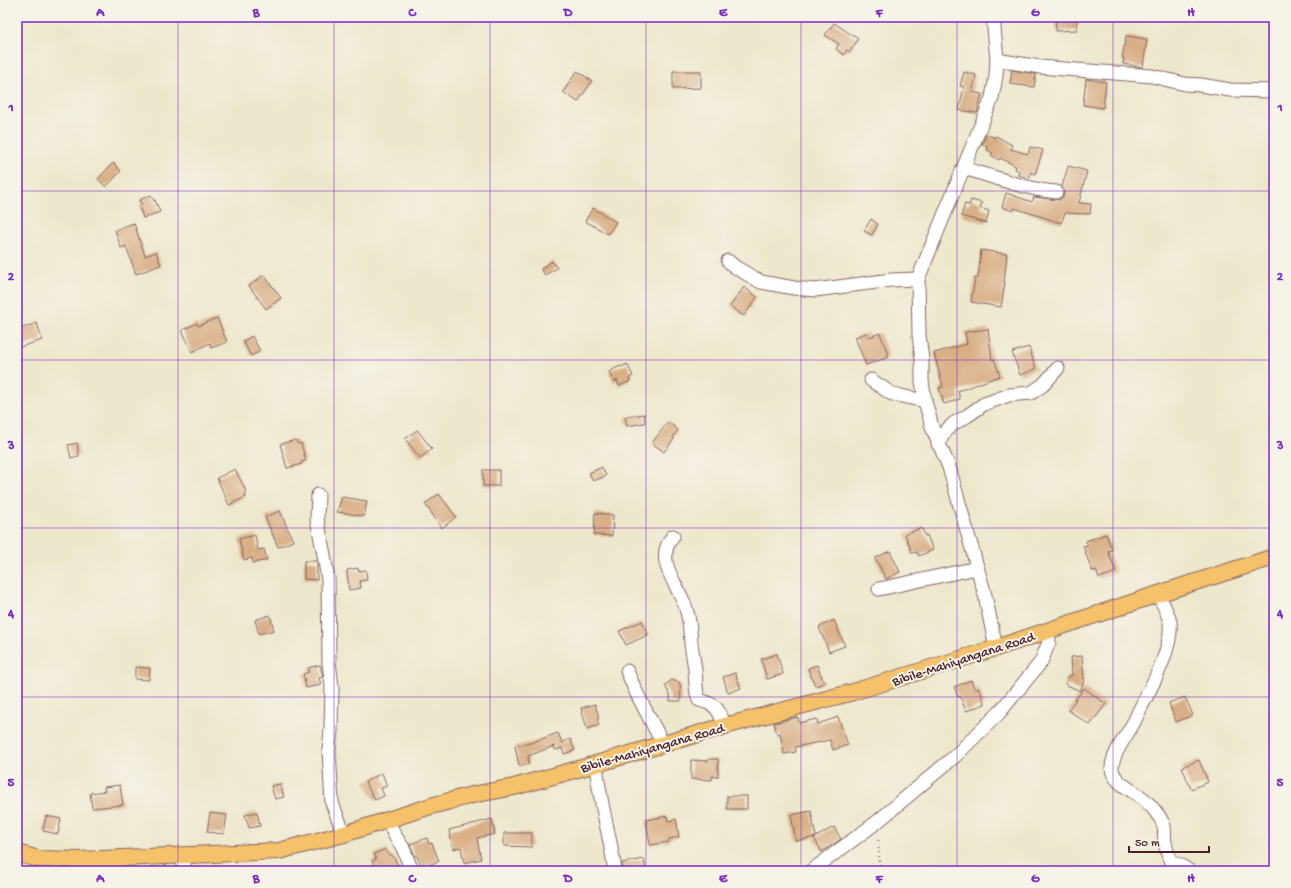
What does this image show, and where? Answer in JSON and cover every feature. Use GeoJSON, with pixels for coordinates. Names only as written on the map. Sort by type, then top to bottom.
{"type":"FeatureCollection","features":[{"type":"Feature","properties":{"kind":"main road","name":"Bibile-Mahiyangana Road"},"geometry":{"type":"LineString","coordinates":[[17,853],[38,859],[80,865],[184,863],[279,851],[344,834],[431,806],[596,764],[725,726],[853,692],[996,648],[1274,557]]}},
{"type":"Feature","properties":{"kind":"street"},"geometry":{"type":"LineString","coordinates":[[993,17],[997,60],[992,98],[918,279],[919,335],[924,401],[938,444],[949,467],[991,620],[996,648]]}},
{"type":"Feature","properties":{"kind":"street"},"geometry":{"type":"LineString","coordinates":[[997,60],[1040,67],[1152,76],[1185,84],[1230,90],[1274,91]]}},
{"type":"Feature","properties":{"kind":"street"},"geometry":{"type":"LineString","coordinates":[[963,168],[1030,188],[1056,192]]}},
{"type":"Feature","properties":{"kind":"street"},"geometry":{"type":"LineString","coordinates":[[728,261],[735,267],[761,282],[815,290],[892,280],[918,279]]}},
{"type":"Feature","properties":{"kind":"street"},"geometry":{"type":"LineString","coordinates":[[938,444],[944,433],[953,424],[984,404],[1009,395],[1031,393],[1043,385],[1058,368]]}},
{"type":"Feature","properties":{"kind":"street"},"geometry":{"type":"LineString","coordinates":[[871,380],[892,394],[924,401]]}},
{"type":"Feature","properties":{"kind":"street"},"geometry":{"type":"LineString","coordinates":[[318,495],[317,519],[328,579],[329,663],[332,686],[331,730],[328,751],[332,803],[344,834]]}},
{"type":"Feature","properties":{"kind":"street"},"geometry":{"type":"LineString","coordinates":[[673,536],[666,549],[668,571],[687,611],[695,670],[696,694],[699,700],[708,702],[718,708],[725,726]]}},
{"type":"Feature","properties":{"kind":"street"},"geometry":{"type":"LineString","coordinates":[[879,589],[977,568]]}},
{"type":"Feature","properties":{"kind":"street"},"geometry":{"type":"LineString","coordinates":[[1158,594],[1170,622],[1167,649],[1163,662],[1135,721],[1118,748],[1112,768],[1117,781],[1130,788],[1146,801],[1159,816],[1164,826],[1165,843],[1171,862],[1180,865],[1189,871]]}},
{"type":"Feature","properties":{"kind":"street"},"geometry":{"type":"LineString","coordinates":[[811,871],[877,822],[954,757],[999,713],[1041,662],[1049,642],[1048,631]]}},
{"type":"Feature","properties":{"kind":"street"},"geometry":{"type":"LineString","coordinates":[[627,671],[639,698],[664,744]]}},
{"type":"Feature","properties":{"kind":"street"},"geometry":{"type":"LineString","coordinates":[[596,764],[602,808],[613,854],[615,871]]}},
{"type":"Feature","properties":{"kind":"street"},"geometry":{"type":"LineString","coordinates":[[388,820],[394,834],[403,848],[412,871]]}},
{"type":"Feature","properties":{"kind":"path"},"geometry":{"type":"LineString","coordinates":[[877,822],[880,871]]}},
{"type":"Feature","properties":{"kind":"building"},"geometry":{"type":"Polygon","coordinates":[[[1055,17],[1077,17],[1077,30],[1056,31],[1055,17]]]}},
{"type":"Feature","properties":{"kind":"building"},"geometry":{"type":"Polygon","coordinates":[[[834,23],[858,39],[850,52],[847,50],[844,55],[836,49],[839,44],[825,35],[834,23]]]}},
{"type":"Feature","properties":{"kind":"building"},"geometry":{"type":"Polygon","coordinates":[[[1126,36],[1147,39],[1143,67],[1123,64],[1124,58],[1122,58],[1126,36]]]}},
{"type":"Feature","properties":{"kind":"building"},"geometry":{"type":"Polygon","coordinates":[[[1012,70],[1036,74],[1034,87],[1010,84],[1012,70]]]}},
{"type":"Feature","properties":{"kind":"building"},"geometry":{"type":"Polygon","coordinates":[[[577,71],[592,81],[578,102],[563,92],[577,71]]]}},
{"type":"Feature","properties":{"kind":"building"},"geometry":{"type":"Polygon","coordinates":[[[673,71],[701,71],[701,88],[673,89],[673,71]]]}},
{"type":"Feature","properties":{"kind":"building"},"geometry":{"type":"Polygon","coordinates":[[[964,72],[976,75],[972,92],[982,94],[977,113],[959,110],[964,87],[960,86],[964,72]]]}},
{"type":"Feature","properties":{"kind":"building"},"geometry":{"type":"Polygon","coordinates":[[[1086,79],[1106,82],[1103,108],[1083,105],[1086,79]]]}},
{"type":"Feature","properties":{"kind":"building"},"geometry":{"type":"Polygon","coordinates":[[[987,134],[995,138],[996,136],[1012,145],[1010,149],[1028,154],[1030,147],[1043,150],[1035,174],[1031,172],[1029,178],[1018,175],[1019,171],[1015,169],[1016,166],[1000,158],[999,160],[991,155],[993,153],[987,150],[988,148],[982,144],[987,134]]]}},
{"type":"Feature","properties":{"kind":"building"},"geometry":{"type":"Polygon","coordinates":[[[113,163],[121,171],[106,187],[98,179],[113,163]]]}},
{"type":"Feature","properties":{"kind":"building"},"geometry":{"type":"Polygon","coordinates":[[[1068,166],[1087,171],[1079,203],[1091,204],[1090,214],[1065,213],[1061,223],[1014,208],[1013,211],[1002,207],[1006,193],[1032,202],[1034,197],[1059,200],[1063,197],[1064,193],[1062,187],[1068,166]]]}},
{"type":"Feature","properties":{"kind":"building"},"geometry":{"type":"Polygon","coordinates":[[[151,195],[160,212],[143,218],[139,206],[142,205],[139,200],[151,195]]]}},
{"type":"Feature","properties":{"kind":"building"},"geometry":{"type":"Polygon","coordinates":[[[971,200],[982,203],[980,208],[989,211],[986,223],[961,216],[965,204],[969,205],[971,200]]]}},
{"type":"Feature","properties":{"kind":"building"},"geometry":{"type":"Polygon","coordinates":[[[593,208],[616,222],[608,234],[585,221],[593,208]]]}},
{"type":"Feature","properties":{"kind":"building"},"geometry":{"type":"Polygon","coordinates":[[[871,219],[878,224],[872,235],[864,231],[871,219]]]}},
{"type":"Feature","properties":{"kind":"building"},"geometry":{"type":"Polygon","coordinates":[[[134,223],[145,256],[156,252],[161,265],[136,274],[126,246],[121,248],[115,230],[134,223]]]}},
{"type":"Feature","properties":{"kind":"building"},"geometry":{"type":"Polygon","coordinates":[[[981,250],[1007,254],[1001,307],[971,302],[975,278],[978,278],[981,250]]]}},
{"type":"Feature","properties":{"kind":"building"},"geometry":{"type":"Polygon","coordinates":[[[552,261],[557,268],[545,275],[541,269],[552,261]]]}},
{"type":"Feature","properties":{"kind":"building"},"geometry":{"type":"Polygon","coordinates":[[[264,275],[281,298],[266,309],[249,286],[264,275]]]}},
{"type":"Feature","properties":{"kind":"building"},"geometry":{"type":"Polygon","coordinates":[[[744,287],[757,297],[744,316],[730,306],[744,287]]]}},
{"type":"Feature","properties":{"kind":"building"},"geometry":{"type":"Polygon","coordinates":[[[217,318],[227,342],[211,348],[210,343],[192,352],[182,330],[197,323],[198,326],[217,318]]]}},
{"type":"Feature","properties":{"kind":"building"},"geometry":{"type":"Polygon","coordinates":[[[37,323],[42,340],[17,348],[17,330],[37,323]]]}},
{"type":"Feature","properties":{"kind":"building"},"geometry":{"type":"Polygon","coordinates":[[[988,329],[992,360],[994,359],[1000,376],[958,391],[960,399],[944,404],[939,388],[943,387],[934,353],[967,344],[965,332],[988,329]]]}},
{"type":"Feature","properties":{"kind":"building"},"geometry":{"type":"Polygon","coordinates":[[[867,333],[869,337],[880,333],[889,357],[866,365],[855,337],[867,333]]]}},
{"type":"Feature","properties":{"kind":"building"},"geometry":{"type":"Polygon","coordinates":[[[252,336],[260,351],[251,356],[243,341],[252,336]]]}},
{"type":"Feature","properties":{"kind":"building"},"geometry":{"type":"Polygon","coordinates":[[[1029,347],[1036,369],[1020,375],[1012,352],[1029,347]]]}},
{"type":"Feature","properties":{"kind":"building"},"geometry":{"type":"Polygon","coordinates":[[[627,364],[633,376],[629,378],[630,381],[619,386],[617,380],[614,382],[609,372],[627,364]]]}},
{"type":"Feature","properties":{"kind":"building"},"geometry":{"type":"Polygon","coordinates":[[[644,414],[645,423],[627,426],[625,417],[644,414]]]}},
{"type":"Feature","properties":{"kind":"building"},"geometry":{"type":"Polygon","coordinates":[[[668,422],[678,430],[673,437],[674,439],[664,452],[652,443],[668,422]]]}},
{"type":"Feature","properties":{"kind":"building"},"geometry":{"type":"Polygon","coordinates":[[[417,430],[432,449],[420,458],[405,439],[417,430]]]}},
{"type":"Feature","properties":{"kind":"building"},"geometry":{"type":"Polygon","coordinates":[[[296,440],[298,444],[301,443],[306,461],[301,462],[302,464],[287,468],[280,444],[296,440]]]}},
{"type":"Feature","properties":{"kind":"building"},"geometry":{"type":"Polygon","coordinates":[[[77,443],[79,456],[71,458],[68,445],[77,443]]]}},
{"type":"Feature","properties":{"kind":"building"},"geometry":{"type":"Polygon","coordinates":[[[602,467],[606,476],[593,481],[589,473],[602,467]]]}},
{"type":"Feature","properties":{"kind":"building"},"geometry":{"type":"Polygon","coordinates":[[[235,469],[245,489],[246,497],[229,505],[217,478],[235,469]]]}},
{"type":"Feature","properties":{"kind":"building"},"geometry":{"type":"Polygon","coordinates":[[[483,470],[499,470],[499,486],[483,486],[483,470]]]}},
{"type":"Feature","properties":{"kind":"building"},"geometry":{"type":"Polygon","coordinates":[[[439,494],[456,517],[442,528],[425,504],[439,494]]]}},
{"type":"Feature","properties":{"kind":"building"},"geometry":{"type":"Polygon","coordinates":[[[342,497],[367,501],[364,516],[337,512],[342,497]]]}},
{"type":"Feature","properties":{"kind":"building"},"geometry":{"type":"Polygon","coordinates":[[[280,511],[293,541],[278,547],[265,517],[280,511]]]}},
{"type":"Feature","properties":{"kind":"building"},"geometry":{"type":"Polygon","coordinates":[[[595,513],[613,515],[612,536],[594,535],[595,513]]]}},
{"type":"Feature","properties":{"kind":"building"},"geometry":{"type":"Polygon","coordinates":[[[922,528],[925,536],[927,535],[933,550],[919,556],[917,552],[912,553],[905,534],[922,528]]]}},
{"type":"Feature","properties":{"kind":"building"},"geometry":{"type":"Polygon","coordinates":[[[1106,534],[1112,550],[1108,551],[1116,572],[1099,578],[1096,570],[1092,571],[1083,546],[1088,545],[1086,541],[1106,534]]]}},
{"type":"Feature","properties":{"kind":"building"},"geometry":{"type":"Polygon","coordinates":[[[255,535],[258,550],[264,549],[267,560],[253,563],[252,558],[244,560],[239,539],[255,535]]]}},
{"type":"Feature","properties":{"kind":"building"},"geometry":{"type":"Polygon","coordinates":[[[890,551],[900,572],[886,579],[875,558],[890,551]]]}},
{"type":"Feature","properties":{"kind":"building"},"geometry":{"type":"Polygon","coordinates":[[[304,561],[317,561],[317,580],[304,579],[304,561]]]}},
{"type":"Feature","properties":{"kind":"building"},"geometry":{"type":"Polygon","coordinates":[[[358,568],[358,571],[366,570],[367,580],[360,581],[361,588],[349,590],[347,570],[358,568]]]}},
{"type":"Feature","properties":{"kind":"building"},"geometry":{"type":"Polygon","coordinates":[[[270,615],[274,630],[259,634],[255,620],[270,615]]]}},
{"type":"Feature","properties":{"kind":"building"},"geometry":{"type":"Polygon","coordinates":[[[834,620],[845,646],[829,652],[819,627],[834,620]]]}},
{"type":"Feature","properties":{"kind":"building"},"geometry":{"type":"Polygon","coordinates":[[[642,621],[648,635],[626,645],[619,631],[642,621]]]}},
{"type":"Feature","properties":{"kind":"building"},"geometry":{"type":"Polygon","coordinates":[[[777,654],[783,674],[767,679],[761,659],[777,654]]]}},
{"type":"Feature","properties":{"kind":"building"},"geometry":{"type":"Polygon","coordinates":[[[1082,656],[1084,681],[1080,691],[1065,684],[1068,676],[1072,676],[1071,657],[1082,656]]]}},
{"type":"Feature","properties":{"kind":"building"},"geometry":{"type":"Polygon","coordinates":[[[320,665],[323,677],[319,678],[321,685],[306,688],[303,674],[309,672],[308,668],[320,665]]]}},
{"type":"Feature","properties":{"kind":"building"},"geometry":{"type":"Polygon","coordinates":[[[817,665],[824,683],[815,686],[808,668],[817,665]]]}},
{"type":"Feature","properties":{"kind":"building"},"geometry":{"type":"Polygon","coordinates":[[[135,667],[150,668],[149,680],[135,679],[135,667]]]}},
{"type":"Feature","properties":{"kind":"building"},"geometry":{"type":"Polygon","coordinates":[[[735,673],[741,688],[728,693],[723,677],[735,673]]]}},
{"type":"Feature","properties":{"kind":"building"},"geometry":{"type":"Polygon","coordinates":[[[672,680],[680,683],[681,701],[670,701],[670,696],[665,685],[672,680]]]}},
{"type":"Feature","properties":{"kind":"building"},"geometry":{"type":"Polygon","coordinates":[[[971,680],[975,690],[979,688],[985,704],[966,711],[960,696],[958,697],[954,687],[971,680]]]}},
{"type":"Feature","properties":{"kind":"building"},"geometry":{"type":"Polygon","coordinates":[[[1084,688],[1106,704],[1090,725],[1068,710],[1084,688]]]}},
{"type":"Feature","properties":{"kind":"building"},"geometry":{"type":"Polygon","coordinates":[[[1185,697],[1193,715],[1176,722],[1169,703],[1185,697]]]}},
{"type":"Feature","properties":{"kind":"building"},"geometry":{"type":"Polygon","coordinates":[[[595,704],[599,718],[597,719],[599,725],[587,729],[581,708],[595,704]]]}},
{"type":"Feature","properties":{"kind":"building"},"geometry":{"type":"Polygon","coordinates":[[[798,717],[799,723],[817,719],[818,724],[838,717],[848,745],[833,750],[830,740],[795,747],[796,752],[784,754],[780,733],[777,734],[774,723],[798,717]]]}},
{"type":"Feature","properties":{"kind":"building"},"geometry":{"type":"Polygon","coordinates":[[[558,733],[562,743],[570,739],[575,750],[564,754],[562,748],[555,750],[554,746],[528,756],[529,764],[519,766],[515,746],[530,743],[558,733]]]}},
{"type":"Feature","properties":{"kind":"building"},"geometry":{"type":"Polygon","coordinates":[[[708,759],[718,759],[718,777],[712,776],[712,780],[691,779],[691,760],[708,761],[708,759]]]}},
{"type":"Feature","properties":{"kind":"building"},"geometry":{"type":"Polygon","coordinates":[[[1199,760],[1208,782],[1191,789],[1182,767],[1199,760]]]}},
{"type":"Feature","properties":{"kind":"building"},"geometry":{"type":"Polygon","coordinates":[[[382,773],[387,786],[381,788],[384,796],[375,800],[365,782],[382,773]]]}},
{"type":"Feature","properties":{"kind":"building"},"geometry":{"type":"Polygon","coordinates":[[[280,784],[284,797],[275,799],[271,786],[280,784]]]}},
{"type":"Feature","properties":{"kind":"building"},"geometry":{"type":"Polygon","coordinates":[[[120,785],[123,805],[92,808],[90,793],[105,791],[104,787],[120,785]]]}},
{"type":"Feature","properties":{"kind":"building"},"geometry":{"type":"Polygon","coordinates":[[[727,796],[747,796],[747,809],[727,809],[727,796]]]}},
{"type":"Feature","properties":{"kind":"building"},"geometry":{"type":"Polygon","coordinates":[[[811,811],[816,837],[796,841],[791,815],[811,811]]]}},
{"type":"Feature","properties":{"kind":"building"},"geometry":{"type":"Polygon","coordinates":[[[257,812],[260,826],[249,828],[245,815],[257,812]]]}},
{"type":"Feature","properties":{"kind":"building"},"geometry":{"type":"Polygon","coordinates":[[[210,813],[227,815],[224,834],[207,832],[210,813]]]}},
{"type":"Feature","properties":{"kind":"building"},"geometry":{"type":"Polygon","coordinates":[[[46,816],[61,819],[58,834],[43,831],[46,816]]]}},
{"type":"Feature","properties":{"kind":"building"},"geometry":{"type":"Polygon","coordinates":[[[667,816],[668,821],[676,819],[679,837],[669,839],[669,842],[650,845],[646,820],[667,816]]]}},
{"type":"Feature","properties":{"kind":"building"},"geometry":{"type":"Polygon","coordinates":[[[492,819],[495,834],[477,838],[481,859],[464,863],[461,847],[453,849],[449,830],[492,819]]]}},
{"type":"Feature","properties":{"kind":"building"},"geometry":{"type":"Polygon","coordinates":[[[834,827],[841,839],[822,852],[814,838],[834,827]]]}},
{"type":"Feature","properties":{"kind":"building"},"geometry":{"type":"Polygon","coordinates":[[[504,833],[532,833],[532,847],[504,846],[504,833]]]}},
{"type":"Feature","properties":{"kind":"building"},"geometry":{"type":"Polygon","coordinates":[[[427,838],[429,844],[432,843],[439,861],[422,868],[410,844],[427,838]]]}},
{"type":"Feature","properties":{"kind":"building"},"geometry":{"type":"Polygon","coordinates":[[[386,849],[388,854],[394,857],[400,871],[377,871],[372,861],[376,859],[374,854],[386,849]]]}},
{"type":"Feature","properties":{"kind":"building"},"geometry":{"type":"Polygon","coordinates":[[[644,859],[646,870],[623,871],[622,863],[644,859]]]}}]}
